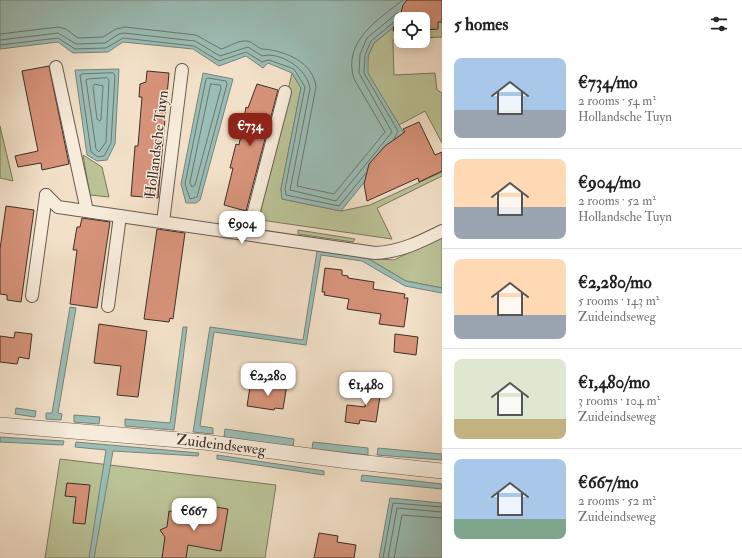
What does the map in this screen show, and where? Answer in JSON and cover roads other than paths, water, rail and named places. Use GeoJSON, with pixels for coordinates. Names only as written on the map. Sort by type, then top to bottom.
{"type":"FeatureCollection","features":[{"type":"Feature","properties":{"kind":"street"},"geometry":{"type":"LineString","coordinates":[[56,67],[87,211]]}},
{"type":"Feature","properties":{"kind":"street","name":"Hollandsche Tuyn"},"geometry":{"type":"LineString","coordinates":[[163,222],[182,70]]}},
{"type":"Feature","properties":{"kind":"street"},"geometry":{"type":"LineString","coordinates":[[248,234],[285,92]]}},
{"type":"Feature","properties":{"kind":"street","name":"Hollandsche Tuyn"},"geometry":{"type":"LineString","coordinates":[[32,296],[46,195],[58,207],[375,252],[390,252],[403,249],[442,232]]}},
{"type":"Feature","properties":{"kind":"street"},"geometry":{"type":"LineString","coordinates":[[108,306],[120,216]]}},
{"type":"Feature","properties":{"kind":"street","name":"Zuideindseweg"},"geometry":{"type":"LineString","coordinates":[[0,426],[204,442],[348,462],[442,471]]}},
{"type":"Feature","properties":{"kind":"water"},"geometry":{"type":"Polygon","coordinates":[[[0,0],[427,0],[411,12],[394,12],[394,27],[374,43],[368,56],[368,73],[404,133],[341,211],[282,199],[281,189],[301,88],[292,73],[268,63],[263,68],[246,56],[219,66],[193,49],[123,42],[108,52],[73,53],[58,42],[0,49],[0,0]]]}},
{"type":"Feature","properties":{"kind":"water"},"geometry":{"type":"Polygon","coordinates":[[[119,69],[115,144],[107,160],[97,161],[87,155],[75,70],[119,69]]]}},
{"type":"Feature","properties":{"kind":"water"},"geometry":{"type":"Polygon","coordinates":[[[203,73],[233,79],[200,200],[196,203],[186,203],[181,184],[203,73]]]}},
{"type":"Feature","properties":{"kind":"water"},"geometry":{"type":"Polygon","coordinates":[[[317,251],[367,258],[406,281],[442,288],[442,293],[405,286],[362,261],[321,255],[306,345],[214,332],[200,426],[213,428],[213,434],[193,432],[210,327],[303,340],[317,251]]]}},
{"type":"Feature","properties":{"kind":"water"},"geometry":{"type":"Polygon","coordinates":[[[70,307],[76,308],[58,413],[62,414],[61,420],[46,419],[46,413],[52,413],[70,307]]]}},
{"type":"Feature","properties":{"kind":"water"},"geometry":{"type":"Polygon","coordinates":[[[183,327],[187,327],[174,430],[125,426],[125,419],[170,423],[183,327]]]}},
{"type":"Feature","properties":{"kind":"water"},"geometry":{"type":"Polygon","coordinates":[[[16,408],[36,411],[35,417],[15,414],[16,408]]]}},
{"type":"Feature","properties":{"kind":"water"},"geometry":{"type":"Polygon","coordinates":[[[74,415],[100,417],[99,424],[74,422],[74,415]]]}},
{"type":"Feature","properties":{"kind":"water"},"geometry":{"type":"Polygon","coordinates":[[[225,429],[294,439],[293,447],[224,437],[225,429]]]}},
{"type":"Feature","properties":{"kind":"water"},"geometry":{"type":"Polygon","coordinates":[[[0,437],[64,441],[63,445],[0,442],[0,437]]]}},
{"type":"Feature","properties":{"kind":"water"},"geometry":{"type":"Polygon","coordinates":[[[76,442],[199,453],[198,456],[113,451],[94,558],[89,558],[106,450],[75,447],[76,442]]]}},
{"type":"Feature","properties":{"kind":"water"},"geometry":{"type":"Polygon","coordinates":[[[313,442],[368,448],[368,455],[312,449],[313,442]]]}},
{"type":"Feature","properties":{"kind":"water"},"geometry":{"type":"Polygon","coordinates":[[[378,448],[442,454],[442,460],[377,455],[378,448]]]}},
{"type":"Feature","properties":{"kind":"water"},"geometry":{"type":"Polygon","coordinates":[[[217,455],[324,471],[324,475],[217,459],[217,455]]]}},
{"type":"Feature","properties":{"kind":"water"},"geometry":{"type":"Polygon","coordinates":[[[362,475],[442,484],[442,489],[361,481],[362,475]]]}},
{"type":"Feature","properties":{"kind":"water"},"geometry":{"type":"Polygon","coordinates":[[[390,498],[442,503],[442,558],[379,558],[390,498]]]}}]}
